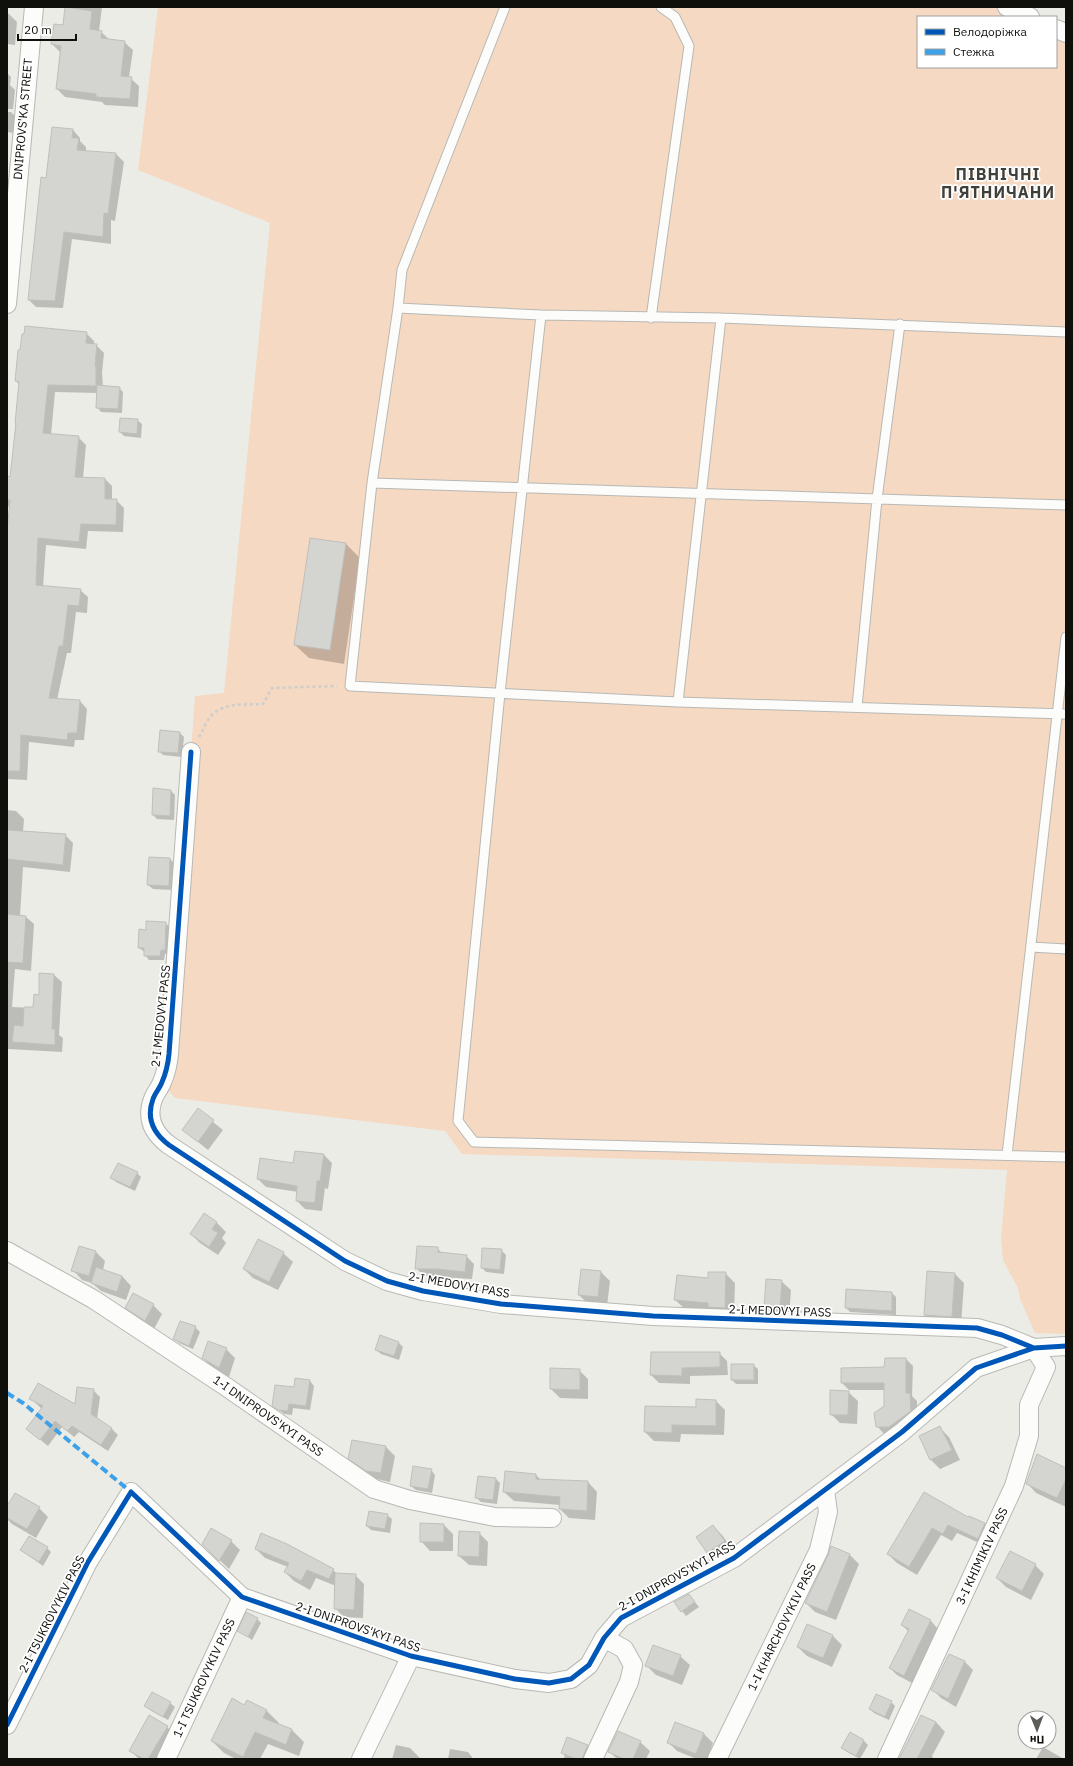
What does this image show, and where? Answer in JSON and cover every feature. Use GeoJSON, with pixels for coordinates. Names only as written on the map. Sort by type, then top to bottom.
{"type":"FeatureCollection","features":[{"type":"Feature","properties":{"kind":"street","name":"DNIPROVS'KA STREET"},"geometry":{"type":"LineString","coordinates":[[7,304],[34,7]]}},
{"type":"Feature","properties":{"kind":"street"},"geometry":{"type":"LineString","coordinates":[[1007,7],[1028,16]]}},
{"type":"Feature","properties":{"kind":"street"},"geometry":{"type":"LineString","coordinates":[[1057,28],[1066,33]]}},
{"type":"Feature","properties":{"kind":"street","name":"2-I MEDOVYI PASS"},"geometry":{"type":"LineString","coordinates":[[192,752],[169,1054],[167,1068],[150,1109],[154,1130],[159,1137],[169,1145],[345,1261],[387,1281],[423,1291],[501,1304],[653,1316],[978,1328],[1002,1335],[1034,1348],[1066,1346]]}},
{"type":"Feature","properties":{"kind":"street","name":"1-I DNIPROVS'KYI PASS"},"geometry":{"type":"LineString","coordinates":[[7,1251],[93,1299],[225,1386],[374,1489],[410,1500],[495,1517],[552,1518]]}},
{"type":"Feature","properties":{"kind":"street","name":"2-I DNIPROVS'KYI PASS"},"geometry":{"type":"LineString","coordinates":[[131,1492],[242,1597],[411,1656],[515,1679],[549,1683],[571,1679],[589,1665],[604,1638],[621,1618],[734,1558],[902,1432],[976,1368],[1034,1348]]}},
{"type":"Feature","properties":{"kind":"street","name":"3-I KHIMIKIV PASS"},"geometry":{"type":"LineString","coordinates":[[888,1759],[1014,1486],[1029,1436],[1029,1405],[1046,1367],[1034,1348]]}},
{"type":"Feature","properties":{"kind":"street","name":"1-I KHARCHOVYKIV PASS"},"geometry":{"type":"LineString","coordinates":[[717,1759],[819,1550],[828,1512],[825,1490]]}},
{"type":"Feature","properties":{"kind":"street","name":"2-I TSUKROVYKIV PASS"},"geometry":{"type":"LineString","coordinates":[[7,1725],[88,1562],[131,1492]]}},
{"type":"Feature","properties":{"kind":"street","name":"1-I TSUKROVYKIV PASS"},"geometry":{"type":"LineString","coordinates":[[166,1759],[242,1597]]}},
{"type":"Feature","properties":{"kind":"street"},"geometry":{"type":"LineString","coordinates":[[594,1759],[630,1682],[633,1665],[624,1649],[604,1638]]}},
{"type":"Feature","properties":{"kind":"street"},"geometry":{"type":"LineString","coordinates":[[361,1759],[411,1656]]}},
{"type":"Feature","properties":{"kind":"lane"},"geometry":{"type":"LineString","coordinates":[[506,7],[402,270],[398,308],[372,483],[350,686],[678,702],[1062,713]]}},
{"type":"Feature","properties":{"kind":"lane"},"geometry":{"type":"LineString","coordinates":[[651,318],[689,46],[675,17],[661,7]]}},
{"type":"Feature","properties":{"kind":"lane"},"geometry":{"type":"LineString","coordinates":[[398,308],[541,315],[722,318],[900,324],[1066,332]]}},
{"type":"Feature","properties":{"kind":"lane"},"geometry":{"type":"LineString","coordinates":[[541,315],[500,693],[458,1121],[474,1142],[1066,1157]]}},
{"type":"Feature","properties":{"kind":"lane"},"geometry":{"type":"LineString","coordinates":[[678,702],[722,318]]}},
{"type":"Feature","properties":{"kind":"lane"},"geometry":{"type":"LineString","coordinates":[[857,707],[877,499],[900,324]]}},
{"type":"Feature","properties":{"kind":"lane"},"geometry":{"type":"LineString","coordinates":[[372,483],[1066,505]]}},
{"type":"Feature","properties":{"kind":"lane"},"geometry":{"type":"LineString","coordinates":[[1007,1155],[1031,947],[1062,713],[1066,637]]}},
{"type":"Feature","properties":{"kind":"lane"},"geometry":{"type":"LineString","coordinates":[[1031,947],[1066,948]]}},
{"type":"Feature","properties":{"kind":"path"},"geometry":{"type":"LineString","coordinates":[[192,752],[211,716],[228,705],[263,704],[272,688],[350,686]]}},
{"type":"Feature","properties":{"kind":"shaded area"},"geometry":{"type":"Polygon","coordinates":[[[158,7],[1007,7],[1028,16],[917,16],[917,68],[1057,68],[1057,29],[1066,33],[1066,1334],[1035,1333],[1020,1299],[1018,1288],[1003,1260],[1001,1238],[1007,1170],[462,1154],[445,1131],[175,1098],[161,1083],[195,696],[224,693],[270,223],[138,170],[158,7]]]}},
{"type":"Feature","properties":{"kind":"building"},"geometry":{"type":"Polygon","coordinates":[[[65,7],[92,11],[90,29],[102,31],[101,38],[125,41],[121,76],[132,77],[130,99],[96,97],[96,94],[56,89],[61,46],[51,44],[54,24],[63,25],[65,7]]]}},
{"type":"Feature","properties":{"kind":"building"},"geometry":{"type":"Polygon","coordinates":[[[52,127],[73,129],[72,138],[79,138],[77,150],[116,153],[108,214],[104,213],[103,237],[64,232],[55,301],[28,300],[41,177],[46,178],[52,127]]]}},
{"type":"Feature","properties":{"kind":"building"},"geometry":{"type":"Polygon","coordinates":[[[25,326],[87,332],[86,343],[97,344],[95,366],[96,386],[48,385],[43,433],[79,436],[75,477],[105,478],[105,499],[117,499],[116,525],[81,524],[79,542],[38,538],[36,585],[81,589],[79,606],[68,605],[63,646],[59,646],[49,698],[80,700],[77,733],[68,733],[67,740],[21,735],[20,771],[7,771],[7,532],[10,500],[7,500],[7,476],[10,477],[16,423],[19,382],[15,381],[18,350],[20,350],[22,334],[24,334],[25,326]]]}},
{"type":"Feature","properties":{"kind":"building"},"geometry":{"type":"Polygon","coordinates":[[[97,385],[120,387],[118,409],[96,408],[97,385]]]}},
{"type":"Feature","properties":{"kind":"building"},"geometry":{"type":"Polygon","coordinates":[[[120,418],[138,419],[137,434],[119,432],[120,418]]]}},
{"type":"Feature","properties":{"kind":"building"},"geometry":{"type":"Polygon","coordinates":[[[310,538],[346,543],[330,650],[294,645],[310,538]]]}},
{"type":"Feature","properties":{"kind":"building"},"geometry":{"type":"Polygon","coordinates":[[[160,730],[180,732],[178,753],[158,752],[160,730]]]}},
{"type":"Feature","properties":{"kind":"building"},"geometry":{"type":"Polygon","coordinates":[[[153,788],[171,790],[170,816],[152,815],[153,788]]]}},
{"type":"Feature","properties":{"kind":"building"},"geometry":{"type":"Polygon","coordinates":[[[7,830],[66,834],[63,865],[7,859],[7,830]]]}},
{"type":"Feature","properties":{"kind":"building"},"geometry":{"type":"Polygon","coordinates":[[[149,857],[170,858],[169,886],[147,885],[149,857]]]}},
{"type":"Feature","properties":{"kind":"building"},"geometry":{"type":"Polygon","coordinates":[[[7,914],[26,916],[23,963],[7,962],[7,914]]]}},
{"type":"Feature","properties":{"kind":"building"},"geometry":{"type":"Polygon","coordinates":[[[146,921],[166,922],[165,950],[161,950],[160,956],[144,956],[144,948],[138,948],[139,929],[146,930],[146,921]]]}},
{"type":"Feature","properties":{"kind":"building"},"geometry":{"type":"Polygon","coordinates":[[[39,973],[54,974],[52,1029],[55,1029],[55,1045],[12,1042],[14,1025],[23,1026],[24,1007],[33,1007],[34,994],[39,995],[39,973]]]}},
{"type":"Feature","properties":{"kind":"building"},"geometry":{"type":"Polygon","coordinates":[[[198,1108],[214,1120],[198,1142],[182,1130],[198,1108]]]}},
{"type":"Feature","properties":{"kind":"building"},"geometry":{"type":"Polygon","coordinates":[[[295,1151],[324,1154],[320,1181],[317,1181],[315,1203],[296,1201],[297,1186],[257,1179],[260,1158],[293,1163],[295,1151]]]}},
{"type":"Feature","properties":{"kind":"building"},"geometry":{"type":"Polygon","coordinates":[[[118,1163],[138,1172],[130,1187],[110,1178],[118,1163]]]}},
{"type":"Feature","properties":{"kind":"building"},"geometry":{"type":"Polygon","coordinates":[[[204,1213],[217,1222],[212,1229],[218,1233],[209,1247],[190,1234],[204,1213]]]}},
{"type":"Feature","properties":{"kind":"building"},"geometry":{"type":"Polygon","coordinates":[[[258,1239],[284,1252],[269,1282],[243,1269],[258,1239]]]}},
{"type":"Feature","properties":{"kind":"building"},"geometry":{"type":"Polygon","coordinates":[[[79,1246],[96,1251],[89,1276],[71,1271],[79,1246]]]}},
{"type":"Feature","properties":{"kind":"building"},"geometry":{"type":"Polygon","coordinates":[[[417,1246],[438,1247],[438,1252],[467,1255],[465,1272],[437,1269],[415,1269],[417,1246]]]}},
{"type":"Feature","properties":{"kind":"building"},"geometry":{"type":"Polygon","coordinates":[[[482,1248],[502,1249],[500,1270],[481,1268],[482,1248]]]}},
{"type":"Feature","properties":{"kind":"building"},"geometry":{"type":"Polygon","coordinates":[[[96,1267],[122,1276],[117,1292],[91,1283],[96,1267]]]}},
{"type":"Feature","properties":{"kind":"building"},"geometry":{"type":"Polygon","coordinates":[[[581,1269],[601,1271],[598,1297],[578,1295],[581,1269]]]}},
{"type":"Feature","properties":{"kind":"building"},"geometry":{"type":"Polygon","coordinates":[[[927,1271],[955,1273],[952,1317],[924,1315],[927,1271]]]}},
{"type":"Feature","properties":{"kind":"building"},"geometry":{"type":"Polygon","coordinates":[[[708,1272],[726,1272],[725,1308],[708,1307],[708,1303],[674,1300],[677,1275],[708,1278],[708,1272]]]}},
{"type":"Feature","properties":{"kind":"building"},"geometry":{"type":"Polygon","coordinates":[[[766,1279],[782,1280],[780,1309],[764,1308],[766,1279]]]}},
{"type":"Feature","properties":{"kind":"building"},"geometry":{"type":"Polygon","coordinates":[[[846,1289],[892,1292],[892,1311],[845,1308],[846,1289]]]}},
{"type":"Feature","properties":{"kind":"building"},"geometry":{"type":"Polygon","coordinates":[[[133,1293],[154,1304],[145,1321],[125,1308],[133,1293]]]}},
{"type":"Feature","properties":{"kind":"building"},"geometry":{"type":"Polygon","coordinates":[[[180,1321],[196,1326],[189,1346],[173,1339],[180,1321]]]}},
{"type":"Feature","properties":{"kind":"building"},"geometry":{"type":"Polygon","coordinates":[[[380,1335],[399,1342],[394,1356],[375,1350],[380,1335]]]}},
{"type":"Feature","properties":{"kind":"building"},"geometry":{"type":"Polygon","coordinates":[[[208,1341],[227,1348],[219,1368],[202,1358],[208,1341]]]}},
{"type":"Feature","properties":{"kind":"building"},"geometry":{"type":"Polygon","coordinates":[[[651,1352],[720,1352],[720,1367],[682,1368],[682,1376],[650,1375],[651,1352]]]}},
{"type":"Feature","properties":{"kind":"building"},"geometry":{"type":"Polygon","coordinates":[[[885,1358],[906,1358],[906,1393],[910,1393],[911,1411],[889,1427],[876,1427],[874,1413],[884,1406],[884,1383],[841,1383],[841,1368],[884,1367],[885,1358]]]}},
{"type":"Feature","properties":{"kind":"building"},"geometry":{"type":"Polygon","coordinates":[[[731,1364],[754,1364],[754,1380],[731,1380],[731,1364]]]}},
{"type":"Feature","properties":{"kind":"building"},"geometry":{"type":"Polygon","coordinates":[[[550,1368],[580,1369],[580,1390],[550,1389],[550,1368]]]}},
{"type":"Feature","properties":{"kind":"building"},"geometry":{"type":"Polygon","coordinates":[[[295,1378],[310,1380],[306,1406],[289,1404],[288,1411],[278,1410],[272,1406],[275,1385],[294,1387],[295,1378]]]}},
{"type":"Feature","properties":{"kind":"building"},"geometry":{"type":"Polygon","coordinates":[[[38,1383],[75,1404],[77,1387],[94,1389],[91,1414],[112,1428],[101,1445],[72,1426],[67,1431],[55,1421],[40,1440],[26,1429],[43,1406],[29,1399],[38,1383]]]}},
{"type":"Feature","properties":{"kind":"building"},"geometry":{"type":"Polygon","coordinates":[[[830,1390],[849,1391],[848,1415],[830,1415],[830,1390]]]}},
{"type":"Feature","properties":{"kind":"building"},"geometry":{"type":"Polygon","coordinates":[[[696,1399],[716,1400],[716,1426],[672,1425],[672,1433],[644,1432],[645,1406],[696,1407],[696,1399]]]}},
{"type":"Feature","properties":{"kind":"building"},"geometry":{"type":"Polygon","coordinates":[[[940,1426],[952,1450],[930,1460],[919,1436],[940,1426]]]}},
{"type":"Feature","properties":{"kind":"building"},"geometry":{"type":"Polygon","coordinates":[[[352,1440],[386,1446],[381,1473],[366,1471],[348,1459],[352,1440]]]}},
{"type":"Feature","properties":{"kind":"building"},"geometry":{"type":"Polygon","coordinates":[[[1037,1454],[1066,1468],[1066,1479],[1057,1498],[1026,1484],[1037,1454]]]}},
{"type":"Feature","properties":{"kind":"building"},"geometry":{"type":"Polygon","coordinates":[[[413,1466],[432,1469],[428,1489],[410,1486],[413,1466]]]}},
{"type":"Feature","properties":{"kind":"building"},"geometry":{"type":"Polygon","coordinates":[[[505,1471],[536,1474],[536,1479],[588,1481],[587,1511],[559,1509],[560,1497],[503,1492],[505,1471]]]}},
{"type":"Feature","properties":{"kind":"building"},"geometry":{"type":"Polygon","coordinates":[[[478,1476],[496,1478],[493,1500],[475,1498],[478,1476]]]}},
{"type":"Feature","properties":{"kind":"building"},"geometry":{"type":"Polygon","coordinates":[[[924,1492],[968,1517],[969,1516],[985,1523],[978,1539],[948,1525],[943,1534],[932,1528],[909,1567],[887,1554],[924,1492]]]}},
{"type":"Feature","properties":{"kind":"building"},"geometry":{"type":"Polygon","coordinates":[[[15,1493],[40,1507],[27,1529],[7,1518],[7,1506],[15,1493]]]}},
{"type":"Feature","properties":{"kind":"building"},"geometry":{"type":"Polygon","coordinates":[[[369,1511],[388,1514],[385,1529],[366,1526],[369,1511]]]}},
{"type":"Feature","properties":{"kind":"building"},"geometry":{"type":"Polygon","coordinates":[[[420,1523],[444,1524],[444,1542],[420,1542],[420,1523]]]}},
{"type":"Feature","properties":{"kind":"building"},"geometry":{"type":"Polygon","coordinates":[[[713,1525],[725,1541],[707,1553],[696,1537],[713,1525]]]}},
{"type":"Feature","properties":{"kind":"building"},"geometry":{"type":"Polygon","coordinates":[[[211,1528],[232,1540],[219,1561],[202,1544],[211,1528]]]}},
{"type":"Feature","properties":{"kind":"building"},"geometry":{"type":"Polygon","coordinates":[[[459,1531],[480,1532],[479,1557],[458,1556],[459,1531]]]}},
{"type":"Feature","properties":{"kind":"building"},"geometry":{"type":"Polygon","coordinates":[[[261,1533],[287,1544],[334,1569],[329,1579],[307,1570],[301,1581],[284,1572],[289,1563],[255,1549],[261,1533]]]}},
{"type":"Feature","properties":{"kind":"building"},"geometry":{"type":"Polygon","coordinates":[[[29,1536],[48,1547],[39,1562],[20,1550],[29,1536]]]}},
{"type":"Feature","properties":{"kind":"building"},"geometry":{"type":"Polygon","coordinates":[[[831,1546],[850,1554],[827,1612],[805,1603],[831,1546]]]}},
{"type":"Feature","properties":{"kind":"building"},"geometry":{"type":"Polygon","coordinates":[[[1010,1551],[1036,1564],[1022,1591],[996,1578],[1010,1551]]]}},
{"type":"Feature","properties":{"kind":"building"},"geometry":{"type":"Polygon","coordinates":[[[335,1573],[356,1574],[354,1610],[334,1609],[335,1573]]]}},
{"type":"Feature","properties":{"kind":"building"},"geometry":{"type":"Polygon","coordinates":[[[689,1594],[695,1602],[681,1612],[674,1602],[689,1594]]]}},
{"type":"Feature","properties":{"kind":"building"},"geometry":{"type":"Polygon","coordinates":[[[909,1609],[931,1620],[904,1676],[889,1668],[909,1629],[901,1625],[909,1609]]]}},
{"type":"Feature","properties":{"kind":"building"},"geometry":{"type":"Polygon","coordinates":[[[246,1612],[258,1618],[248,1637],[237,1631],[246,1612]]]}},
{"type":"Feature","properties":{"kind":"building"},"geometry":{"type":"Polygon","coordinates":[[[807,1624],[833,1635],[823,1658],[797,1647],[807,1624]]]}},
{"type":"Feature","properties":{"kind":"building"},"geometry":{"type":"Polygon","coordinates":[[[653,1645],[681,1655],[673,1676],[645,1666],[653,1645]]]}},
{"type":"Feature","properties":{"kind":"building"},"geometry":{"type":"Polygon","coordinates":[[[949,1654],[965,1661],[948,1699],[931,1690],[949,1654]]]}},
{"type":"Feature","properties":{"kind":"building"},"geometry":{"type":"Polygon","coordinates":[[[152,1692],[171,1702],[163,1717],[144,1706],[152,1692]]]}},
{"type":"Feature","properties":{"kind":"building"},"geometry":{"type":"Polygon","coordinates":[[[876,1694],[892,1701],[885,1717],[869,1709],[876,1694]]]}},
{"type":"Feature","properties":{"kind":"building"},"geometry":{"type":"Polygon","coordinates":[[[232,1698],[244,1705],[247,1700],[267,1710],[263,1718],[292,1729],[286,1745],[255,1732],[243,1757],[211,1741],[232,1698]]]}},
{"type":"Feature","properties":{"kind":"building"},"geometry":{"type":"Polygon","coordinates":[[[149,1715],[168,1726],[148,1759],[144,1759],[129,1751],[149,1715]]]}},
{"type":"Feature","properties":{"kind":"building"},"geometry":{"type":"Polygon","coordinates":[[[921,1715],[936,1722],[917,1759],[899,1759],[921,1715]]]}},
{"type":"Feature","properties":{"kind":"building"},"geometry":{"type":"Polygon","coordinates":[[[675,1722],[704,1733],[696,1754],[667,1743],[675,1722]]]}},
{"type":"Feature","properties":{"kind":"building"},"geometry":{"type":"Polygon","coordinates":[[[618,1731],[641,1741],[633,1759],[624,1759],[608,1752],[618,1731]]]}},
{"type":"Feature","properties":{"kind":"building"},"geometry":{"type":"Polygon","coordinates":[[[850,1732],[864,1740],[856,1756],[841,1748],[850,1732]]]}},
{"type":"Feature","properties":{"kind":"building"},"geometry":{"type":"Polygon","coordinates":[[[567,1737],[588,1745],[582,1759],[576,1759],[561,1753],[567,1737]]]}},
{"type":"Feature","properties":{"kind":"marked path"},"geometry":{"type":"LineString","coordinates":[[7,1393],[23,1403],[131,1492]]}},
{"type":"Feature","properties":{"kind":"cycle path"},"geometry":{"type":"LineString","coordinates":[[191,752],[169,1054],[165,1075],[153,1099],[150,1113],[152,1125],[163,1140],[169,1145],[345,1261],[387,1281],[423,1291],[501,1304],[653,1316],[977,1328],[1002,1335],[1034,1348],[1066,1346]]}},
{"type":"Feature","properties":{"kind":"cycle path"},"geometry":{"type":"LineString","coordinates":[[7,1725],[88,1562],[131,1492],[242,1597],[411,1656],[515,1679],[549,1683],[571,1679],[589,1665],[604,1638],[621,1618],[734,1558],[902,1432],[976,1368],[1034,1348]]}},
{"type":"Feature","properties":{"kind":"district","name":"ПІВНІЧНІ П'ЯТНИЧАНИ"},"geometry":{"type":"Point","coordinates":[998,183]}}]}
